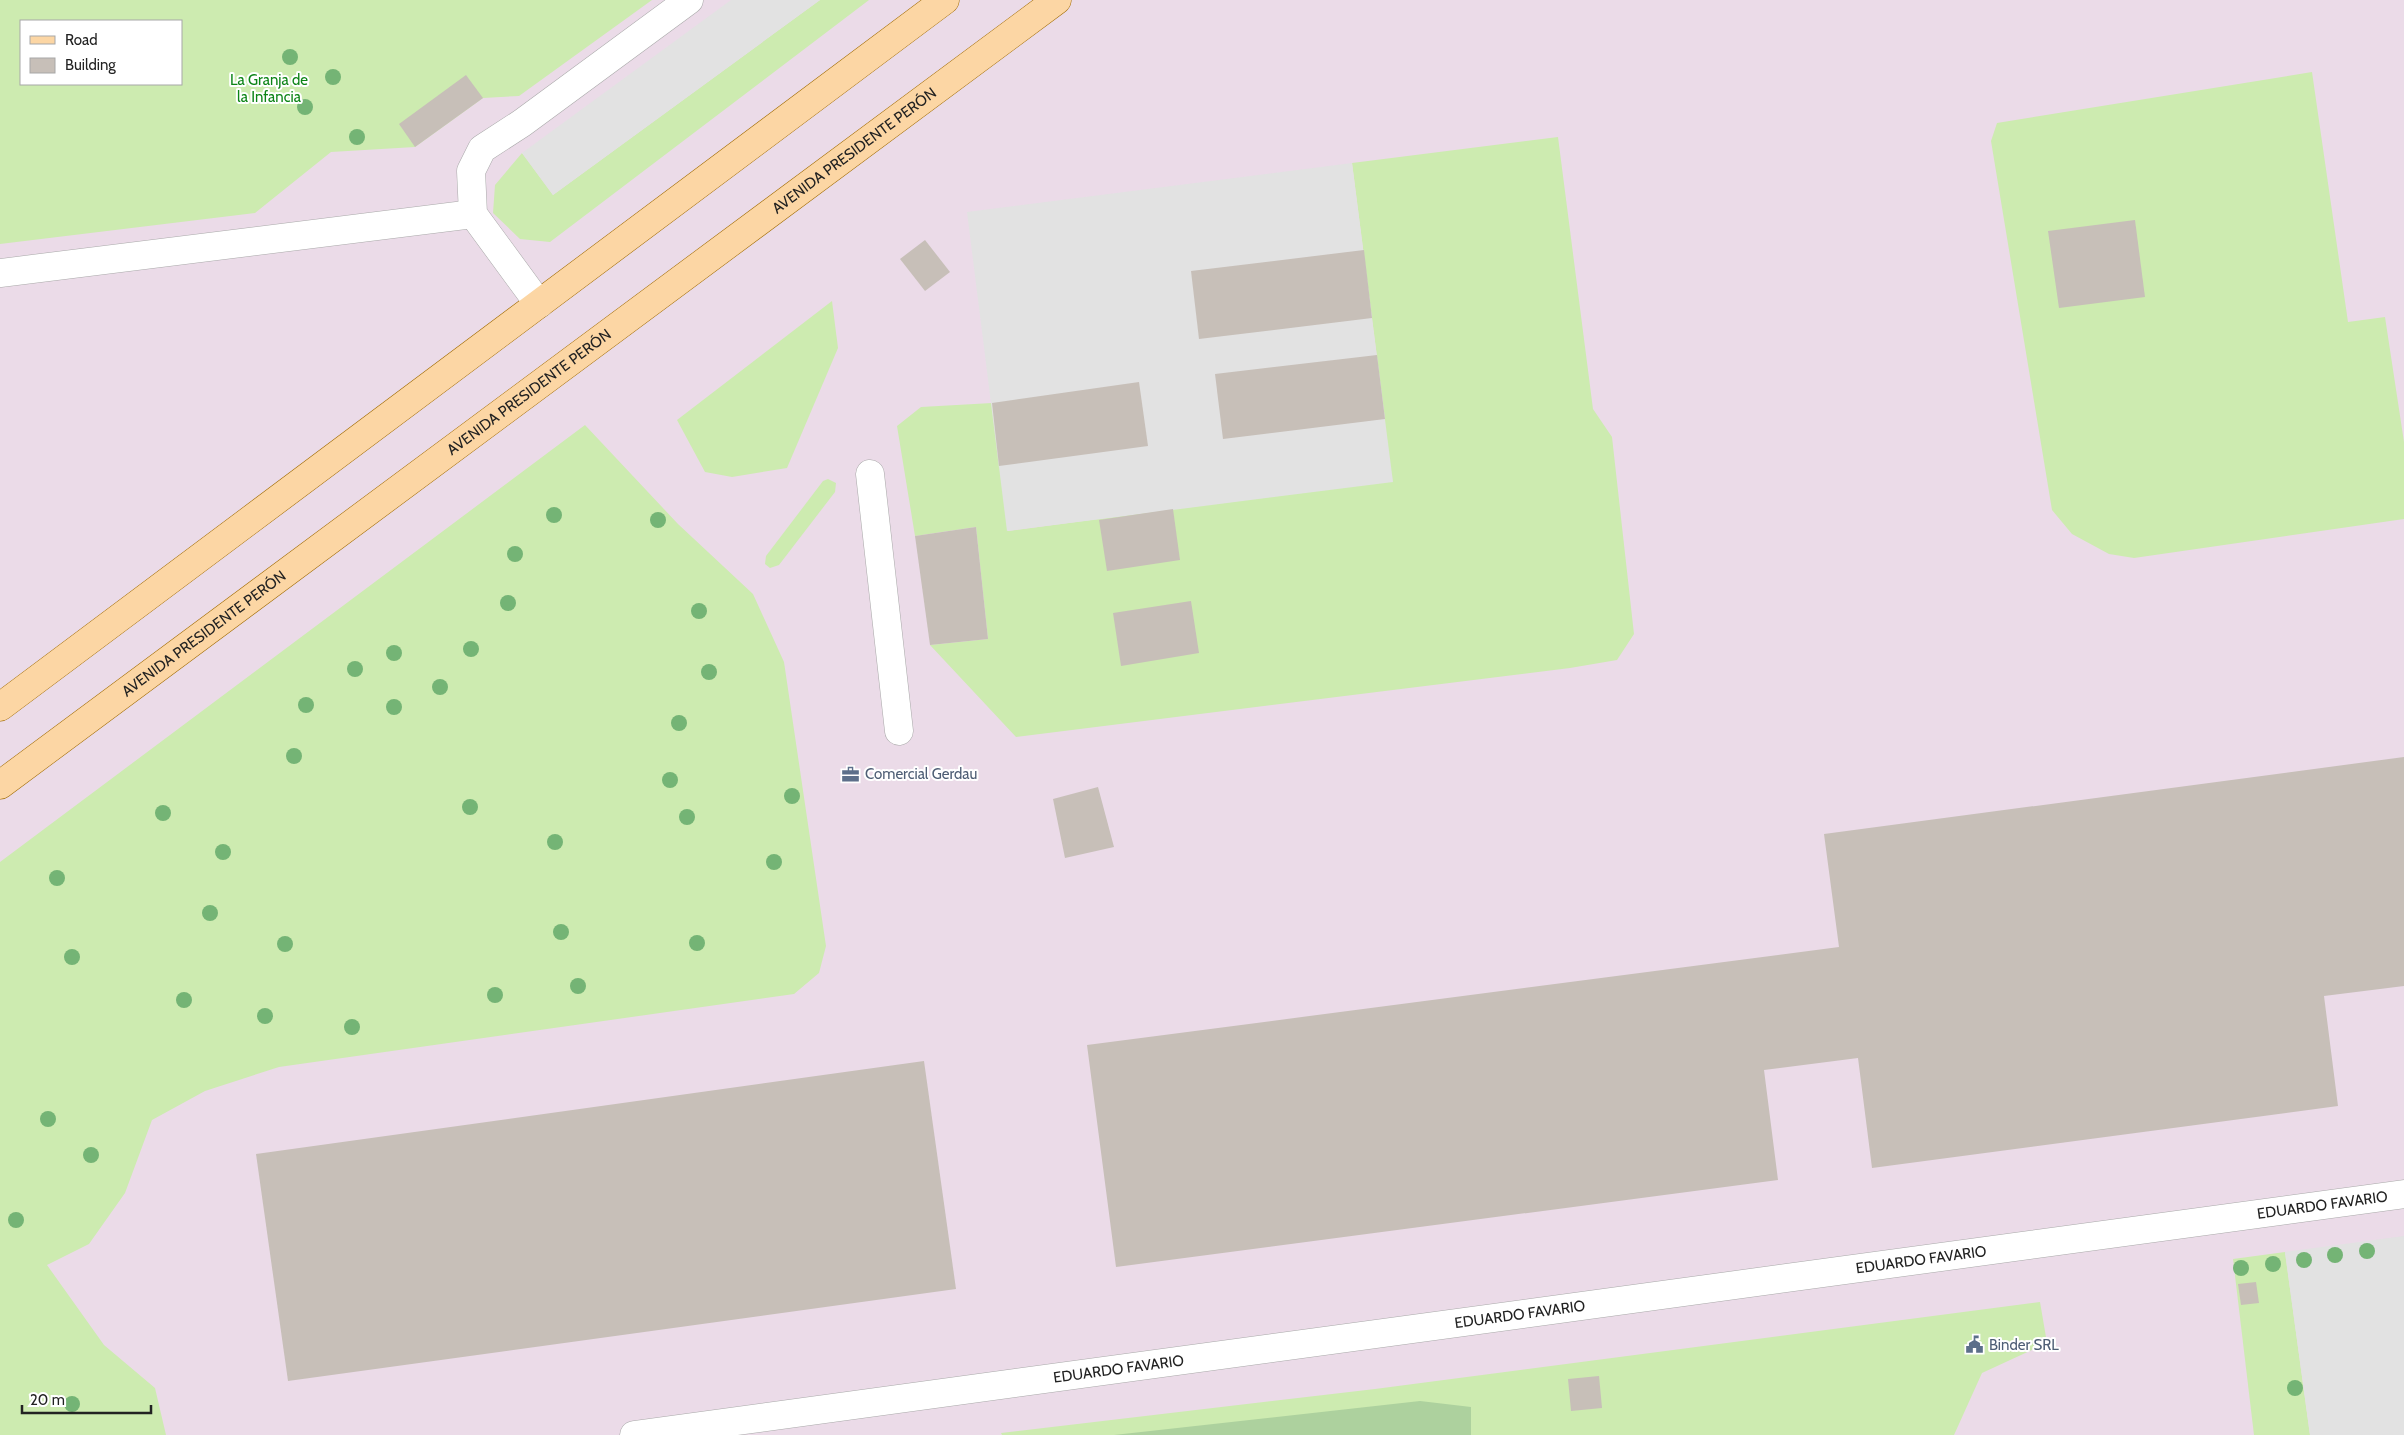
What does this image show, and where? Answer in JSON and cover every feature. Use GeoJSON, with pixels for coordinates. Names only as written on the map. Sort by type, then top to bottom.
{"type":"FeatureCollection","features":[{"type":"Feature","properties":{"kind":"main road"},"geometry":{"type":"LineString","coordinates":[[0,707],[945,0]]}},
{"type":"Feature","properties":{"kind":"main road","name":"AVENIDA PRESIDENTE PERÓN"},"geometry":{"type":"LineString","coordinates":[[0,785],[1057,0]]}},
{"type":"Feature","properties":{"kind":"lane"},"geometry":{"type":"LineString","coordinates":[[539,304],[473,214],[472,171],[482,149],[522,123],[689,0]]}},
{"type":"Feature","properties":{"kind":"lane"},"geometry":{"type":"LineString","coordinates":[[0,273],[473,214]]}},
{"type":"Feature","properties":{"kind":"lane"},"geometry":{"type":"LineString","coordinates":[[870,474],[898,731]]}},
{"type":"Feature","properties":{"kind":"lane","name":"EDUARDO FAVARIO"},"geometry":{"type":"LineString","coordinates":[[634,1435],[2404,1194]]}},
{"type":"Feature","properties":{"kind":"shaded area"},"geometry":{"type":"Polygon","coordinates":[[[0,0],[2404,0],[2404,1435],[0,1435],[0,0]]]}},
{"type":"Feature","properties":{"kind":"shaded area"},"geometry":{"type":"Polygon","coordinates":[[[731,0],[820,0],[553,195],[522,153],[731,0]]]}},
{"type":"Feature","properties":{"kind":"shaded area"},"geometry":{"type":"Polygon","coordinates":[[[1352,163],[1393,482],[1007,531],[967,212],[1352,163]]]}},
{"type":"Feature","properties":{"kind":"shaded area"},"geometry":{"type":"Polygon","coordinates":[[[2404,1236],[2404,1435],[2310,1435],[2285,1252],[2404,1236]]]}},
{"type":"Feature","properties":{"kind":"green space","name":"La Granja de la Infancia"},"geometry":{"type":"Polygon","coordinates":[[[0,0],[652,0],[519,96],[483,98],[415,147],[331,152],[255,213],[0,244],[0,0]]]}},
{"type":"Feature","properties":{"kind":"green space"},"geometry":{"type":"Polygon","coordinates":[[[820,0],[869,0],[550,242],[520,239],[493,213],[495,185],[522,153],[553,195],[820,0]]]}},
{"type":"Feature","properties":{"kind":"green space"},"geometry":{"type":"Polygon","coordinates":[[[2312,72],[2348,322],[2385,317],[2404,442],[2404,519],[2134,558],[2109,554],[2072,534],[2052,510],[1991,141],[1997,123],[2312,72]]]}},
{"type":"Feature","properties":{"kind":"green space"},"geometry":{"type":"Polygon","coordinates":[[[1558,137],[1593,409],[1612,437],[1634,634],[1617,660],[1570,668],[1016,737],[930,645],[988,639],[976,527],[915,536],[897,426],[921,407],[992,403],[1008,531],[1173,509],[1385,419],[1352,163],[1558,137]]]}},
{"type":"Feature","properties":{"kind":"green space"},"geometry":{"type":"Polygon","coordinates":[[[832,301],[838,348],[787,468],[732,477],[705,472],[677,420],[832,301]]]}},
{"type":"Feature","properties":{"kind":"green space"},"geometry":{"type":"Polygon","coordinates":[[[585,425],[678,524],[753,594],[784,662],[826,946],[819,973],[794,994],[279,1067],[205,1091],[152,1120],[125,1193],[89,1244],[47,1265],[104,1345],[155,1388],[166,1435],[0,1435],[0,862],[585,425]]]}},
{"type":"Feature","properties":{"kind":"green space"},"geometry":{"type":"Polygon","coordinates":[[[828,479],[836,483],[835,492],[779,565],[770,568],[765,564],[766,556],[823,481],[828,479]]]}},
{"type":"Feature","properties":{"kind":"green space"},"geometry":{"type":"Polygon","coordinates":[[[2285,1252],[2310,1435],[2254,1435],[2233,1259],[2285,1252]]]}},
{"type":"Feature","properties":{"kind":"green space","name":"Binder SRL"},"geometry":{"type":"Polygon","coordinates":[[[2040,1302],[2047,1343],[1982,1373],[1954,1435],[1002,1435],[1001,1433],[1375,1389],[2040,1302]]]}},
{"type":"Feature","properties":{"kind":"green space"},"geometry":{"type":"Polygon","coordinates":[[[1420,1401],[1471,1407],[1471,1435],[1114,1435],[1420,1401]]]}},
{"type":"Feature","properties":{"kind":"building"},"geometry":{"type":"Polygon","coordinates":[[[466,75],[483,98],[415,147],[399,124],[466,75]]]}},
{"type":"Feature","properties":{"kind":"building"},"geometry":{"type":"Polygon","coordinates":[[[2135,220],[2145,297],[2059,308],[2048,231],[2135,220]]]}},
{"type":"Feature","properties":{"kind":"building"},"geometry":{"type":"Polygon","coordinates":[[[925,240],[950,272],[925,291],[900,259],[925,240]]]}},
{"type":"Feature","properties":{"kind":"building"},"geometry":{"type":"Polygon","coordinates":[[[1364,250],[1372,318],[1199,339],[1191,271],[1364,250]]]}},
{"type":"Feature","properties":{"kind":"building"},"geometry":{"type":"Polygon","coordinates":[[[1377,355],[1385,419],[1223,439],[1215,374],[1377,355]]]}},
{"type":"Feature","properties":{"kind":"building"},"geometry":{"type":"Polygon","coordinates":[[[1139,382],[1148,446],[999,466],[992,403],[1139,382]]]}},
{"type":"Feature","properties":{"kind":"building"},"geometry":{"type":"Polygon","coordinates":[[[1173,509],[1180,560],[1107,571],[1099,520],[1173,509]]]}},
{"type":"Feature","properties":{"kind":"building"},"geometry":{"type":"Polygon","coordinates":[[[976,527],[988,639],[930,645],[915,536],[976,527]]]}},
{"type":"Feature","properties":{"kind":"building"},"geometry":{"type":"Polygon","coordinates":[[[1191,601],[1199,653],[1121,666],[1113,613],[1191,601]]]}},
{"type":"Feature","properties":{"kind":"building"},"geometry":{"type":"Polygon","coordinates":[[[2404,757],[2404,986],[2324,996],[2338,1106],[1872,1168],[1858,1058],[1764,1070],[1778,1180],[1116,1267],[1087,1045],[1839,947],[1824,834],[2404,757]]]}},
{"type":"Feature","properties":{"kind":"building"},"geometry":{"type":"Polygon","coordinates":[[[1098,787],[1114,847],[1065,858],[1053,799],[1098,787]]]}},
{"type":"Feature","properties":{"kind":"building"},"geometry":{"type":"Polygon","coordinates":[[[924,1061],[956,1289],[288,1381],[256,1154],[924,1061]]]}},
{"type":"Feature","properties":{"kind":"building"},"geometry":{"type":"Polygon","coordinates":[[[2256,1282],[2259,1303],[2241,1305],[2238,1284],[2256,1282]]]}},
{"type":"Feature","properties":{"kind":"building"},"geometry":{"type":"Polygon","coordinates":[[[1599,1376],[1602,1408],[1571,1411],[1568,1379],[1599,1376]]]}},
{"type":"Feature","properties":{"kind":"place","name":"Comercial Gerdau"},"geometry":{"type":"Point","coordinates":[851,774]}},
{"type":"Feature","properties":{"kind":"place","name":"Binder SRL"},"geometry":{"type":"Point","coordinates":[1975,1345]}}]}
